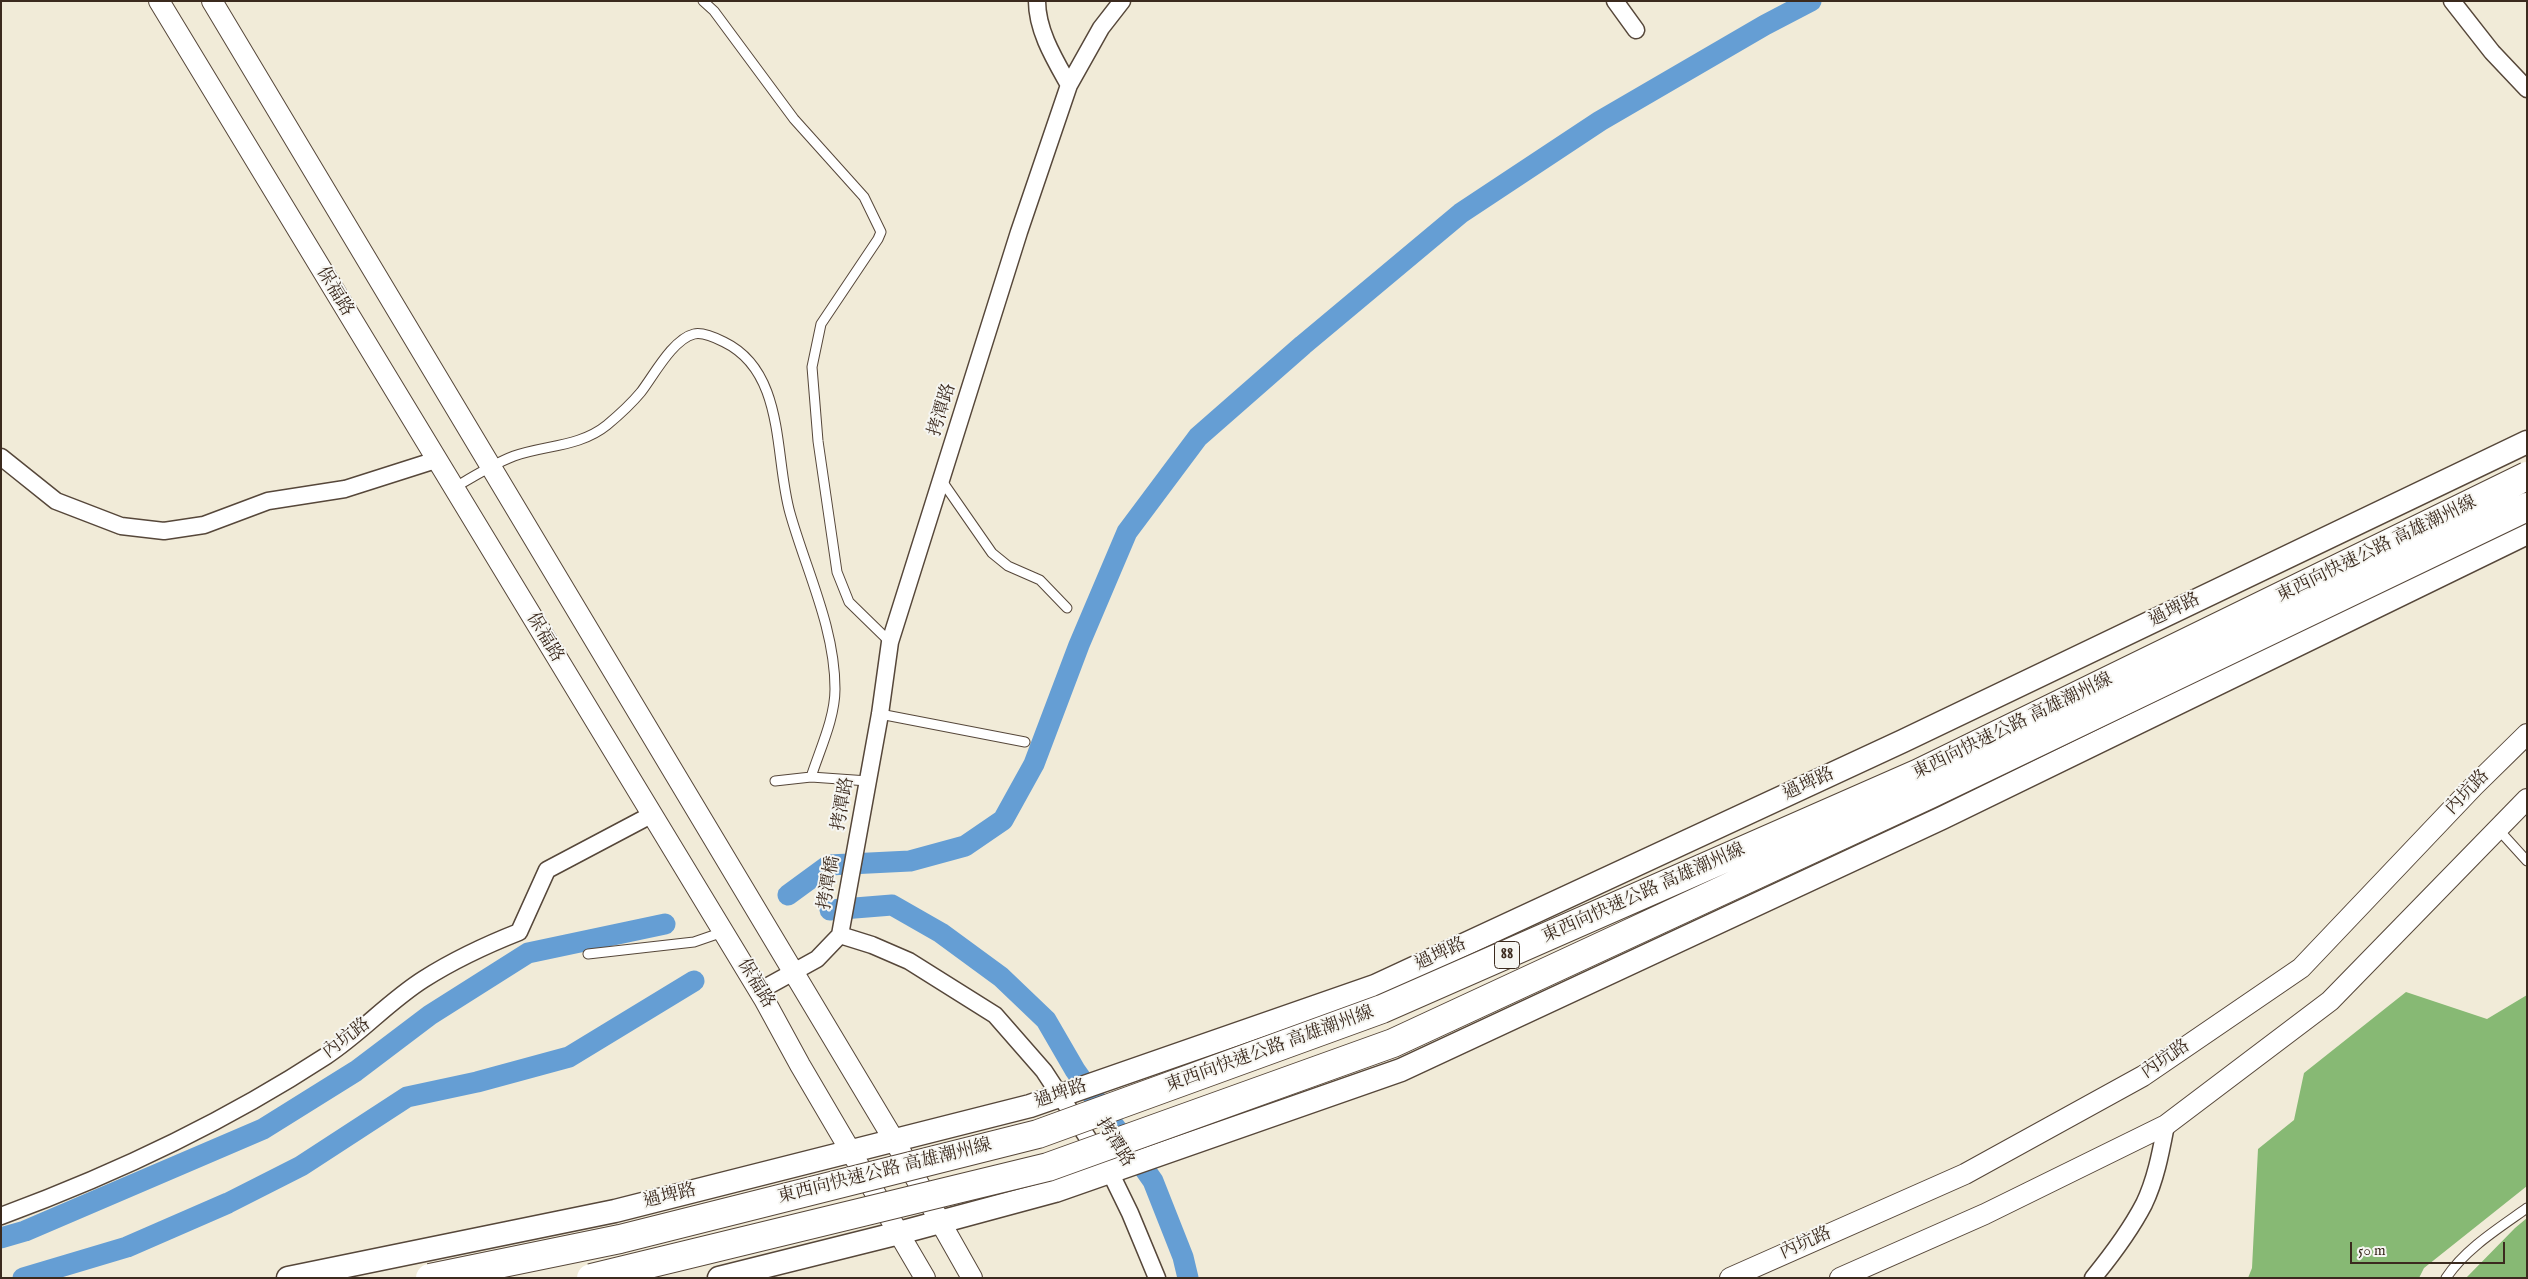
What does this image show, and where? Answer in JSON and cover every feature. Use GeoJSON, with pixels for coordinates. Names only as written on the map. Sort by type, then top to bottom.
{"type":"FeatureCollection","features":[{"type":"Feature","properties":{"kind":"highway","name":"東西向快速公路 高雄潮州線"},"geometry":{"type":"LineString","coordinates":[[430,1278],[620,1239],[1038,1134],[1382,1009],[1919,773],[2527,476]]}},
{"type":"Feature","properties":{"kind":"highway","name":"東西向快速公路 高雄潮州線"},"geometry":{"type":"LineString","coordinates":[[591,1278],[1048,1167],[1393,1043],[1930,794],[2527,507]]}},
{"type":"Feature","properties":{"kind":"main road","name":"過埤路"},"geometry":{"type":"LineString","coordinates":[[288,1278],[615,1211],[1030,1106],[1375,986],[1894,745],[2527,442]]}},
{"type":"Feature","properties":{"kind":"main road"},"geometry":{"type":"LineString","coordinates":[[719,1278],[899,1233],[1055,1191],[1402,1070],[1942,818],[2527,533]]}},
{"type":"Feature","properties":{"kind":"street","name":"保福路"},"geometry":{"type":"LineString","coordinates":[[159,1],[759,991],[925,1278]]}},
{"type":"Feature","properties":{"kind":"street"},"geometry":{"type":"LineString","coordinates":[[212,1],[894,1140],[972,1278]]}},
{"type":"Feature","properties":{"kind":"street"},"geometry":{"type":"LineString","coordinates":[[1038,1],[1037,9],[1048,45],[1069,85]]}},
{"type":"Feature","properties":{"kind":"street","name":"拷潭路"},"geometry":{"type":"LineString","coordinates":[[857,849],[890,642],[1019,232],[1069,85],[1101,28],[1122,1]]}},
{"type":"Feature","properties":{"kind":"street"},"geometry":{"type":"LineString","coordinates":[[1614,1],[1636,30]]}},
{"type":"Feature","properties":{"kind":"street"},"geometry":{"type":"LineString","coordinates":[[2452,1],[2492,52],[2527,89]]}},
{"type":"Feature","properties":{"kind":"street"},"geometry":{"type":"LineString","coordinates":[[1,457],[56,501],[121,526],[164,531],[204,524],[268,501],[345,489],[436,460]]}},
{"type":"Feature","properties":{"kind":"street","name":"內坑路"},"geometry":{"type":"LineString","coordinates":[[1730,1278],[1965,1174],[2143,1076],[2301,968],[2474,786],[2527,734]]}},
{"type":"Feature","properties":{"kind":"street"},"geometry":{"type":"LineString","coordinates":[[1840,1278],[1985,1214],[2166,1125],[2330,1001],[2497,828],[2527,800]]}},
{"type":"Feature","properties":{"kind":"street","name":"內坑路"},"geometry":{"type":"LineString","coordinates":[[1,1216],[114,1170],[205,1128],[327,1055],[423,980],[486,945],[519,932],[547,870],[651,815]]}},
{"type":"Feature","properties":{"kind":"street","name":"拷潭橋"},"geometry":{"type":"LineString","coordinates":[[842,929],[857,849]]}},
{"type":"Feature","properties":{"kind":"street"},"geometry":{"type":"LineString","coordinates":[[759,991],[817,959],[842,929]]}},
{"type":"Feature","properties":{"kind":"street","name":"拷潭路"},"geometry":{"type":"LineString","coordinates":[[842,929],[872,945],[909,961],[995,1015],[1044,1072],[1065,1093],[1116,1169],[1130,1213],[1157,1278]]}},
{"type":"Feature","properties":{"kind":"street"},"geometry":{"type":"LineString","coordinates":[[2093,1278],[2144,1204],[2158,1163],[2166,1125]]}},
{"type":"Feature","properties":{"kind":"lane"},"geometry":{"type":"LineString","coordinates":[[703,1],[714,11],[794,119],[864,197],[880,232],[878,239],[821,324],[812,368],[818,441],[837,572],[850,602],[890,642]]}},
{"type":"Feature","properties":{"kind":"lane"},"geometry":{"type":"LineString","coordinates":[[453,488],[491,466],[515,456],[567,444],[599,431],[640,393],[678,342],[695,334],[715,338],[734,347],[744,356],[762,384],[775,417],[787,503],[827,625],[835,688],[833,709],[811,776]]}},
{"type":"Feature","properties":{"kind":"lane"},"geometry":{"type":"LineString","coordinates":[[942,481],[992,553],[1008,566],[1040,580],[1067,608]]}},
{"type":"Feature","properties":{"kind":"lane"},"geometry":{"type":"LineString","coordinates":[[880,714],[1025,742]]}},
{"type":"Feature","properties":{"kind":"lane"},"geometry":{"type":"LineString","coordinates":[[775,781],[811,776],[868,781]]}},
{"type":"Feature","properties":{"kind":"lane"},"geometry":{"type":"LineString","coordinates":[[2497,828],[2527,861]]}},
{"type":"Feature","properties":{"kind":"lane"},"geometry":{"type":"LineString","coordinates":[[588,954],[694,942],[723,932]]}},
{"type":"Feature","properties":{"kind":"lane"},"geometry":{"type":"LineString","coordinates":[[2446,1278],[2454,1267],[2498,1228],[2527,1208]]}},
{"type":"Feature","properties":{"kind":"green space"},"geometry":{"type":"Polygon","coordinates":[[[2406,992],[2487,1019],[2527,995],[2527,1186],[2424,1268],[2419,1278],[2248,1278],[2252,1268],[2258,1149],[2294,1120],[2304,1073],[2406,992]]]}},
{"type":"Feature","properties":{"kind":"green space"},"geometry":{"type":"Polygon","coordinates":[[[2527,1218],[2527,1278],[2466,1278],[2515,1228],[2527,1218]]]}},
{"type":"Feature","properties":{"kind":"waterway"},"geometry":{"type":"LineString","coordinates":[[788,895],[829,865],[910,861],[965,846],[1003,820],[1034,764],[1079,645],[1127,532],[1198,437],[1303,345],[1461,213],[1600,121],[1765,25],[1811,1]]}},
{"type":"Feature","properties":{"kind":"waterway"},"geometry":{"type":"LineString","coordinates":[[830,910],[892,905],[941,933],[1001,977],[1046,1020],[1075,1070],[1153,1181],[1183,1257],[1188,1278]]}},
{"type":"Feature","properties":{"kind":"waterway"},"geometry":{"type":"LineString","coordinates":[[1,1238],[25,1231],[263,1129],[356,1071],[430,1015],[528,953],[665,924]]}},
{"type":"Feature","properties":{"kind":"waterway"},"geometry":{"type":"LineString","coordinates":[[23,1278],[127,1247],[228,1203],[301,1166],[407,1097],[477,1082],[569,1057],[694,981]]}}]}
